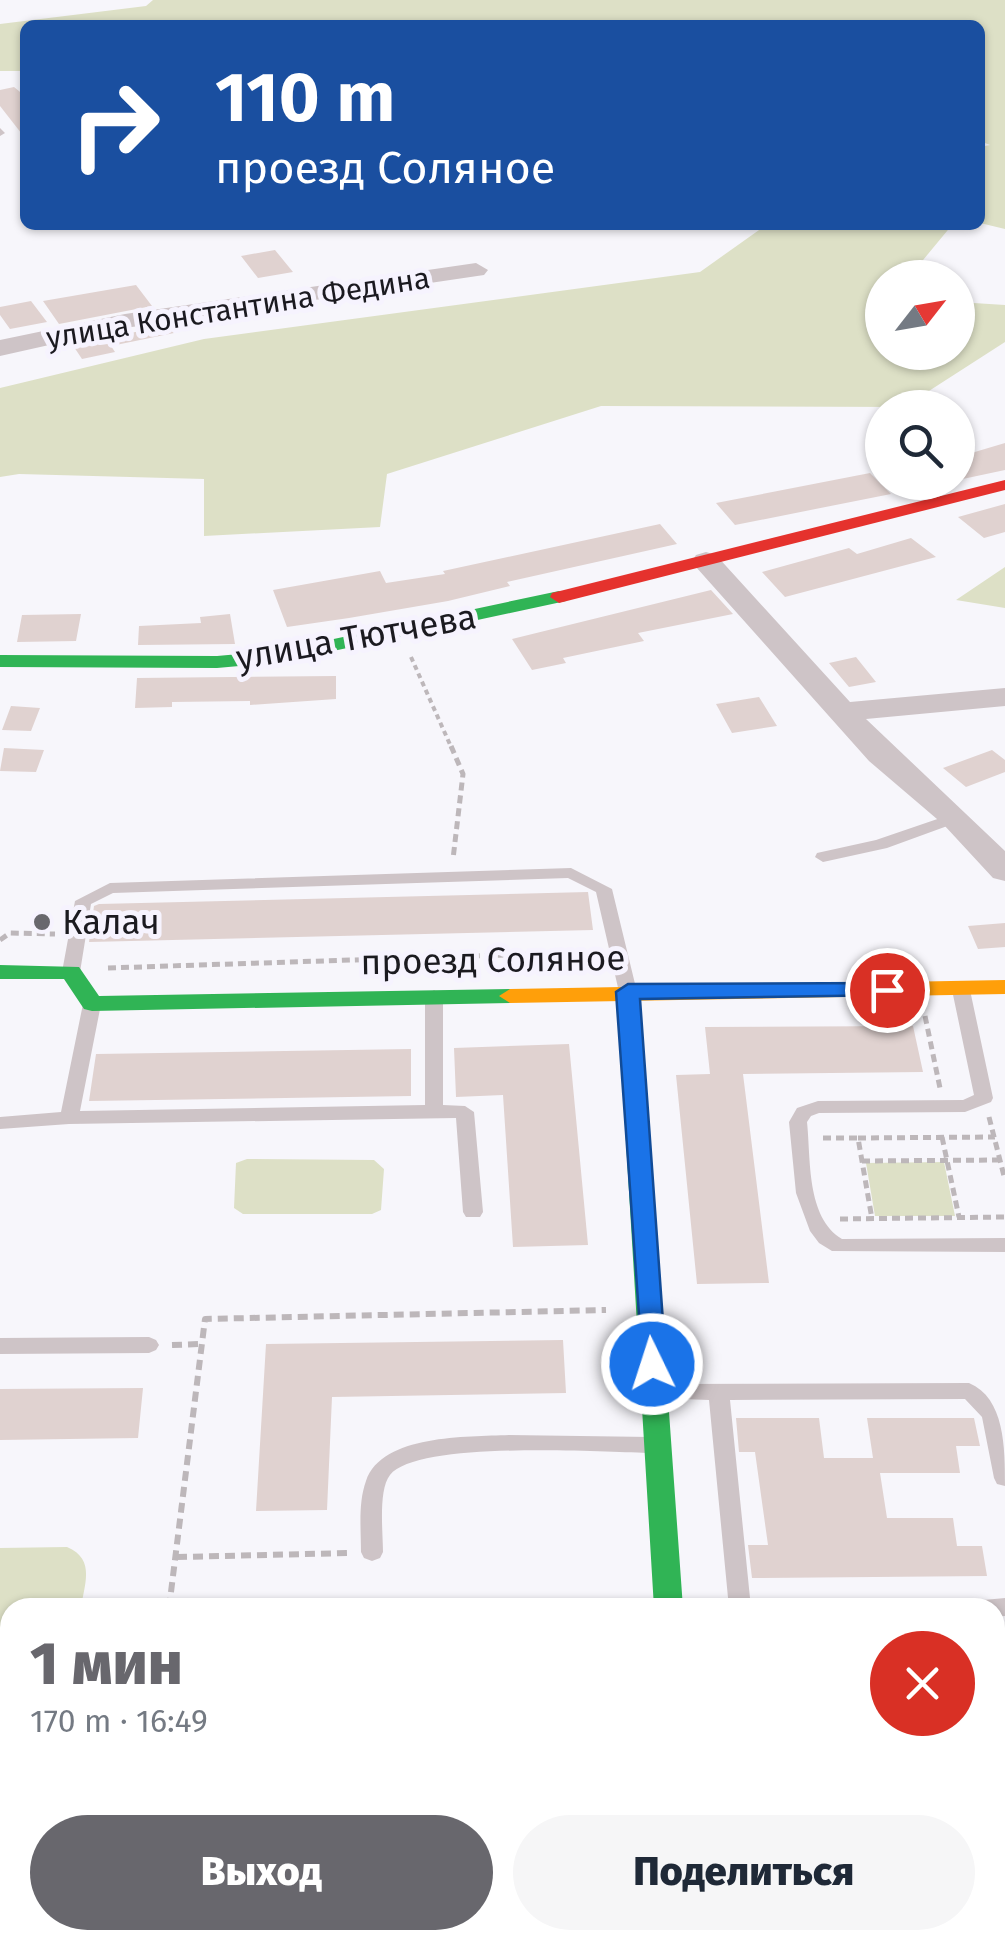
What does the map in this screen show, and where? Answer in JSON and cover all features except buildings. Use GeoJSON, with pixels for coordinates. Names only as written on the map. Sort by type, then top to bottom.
{"type":"FeatureCollection","features":[{"type":"Feature","properties":{"kind":"street","name":"улица Константина Федина"},"geometry":{"type":"LineString","coordinates":[[0,348],[125,321],[476,270]]}},
{"type":"Feature","properties":{"kind":"street","name":"улица Тютчева"},"geometry":{"type":"LineString","coordinates":[[0,661],[217,662],[282,656],[400,633],[706,561],[1005,484]]}},
{"type":"Feature","properties":{"kind":"street"},"geometry":{"type":"LineString","coordinates":[[706,561],[880,754],[955,818],[1005,871]]}},
{"type":"Feature","properties":{"kind":"street"},"geometry":{"type":"LineString","coordinates":[[843,712],[1005,697]]}},
{"type":"Feature","properties":{"kind":"street"},"geometry":{"type":"LineString","coordinates":[[0,972],[70,972],[92,1004]]}},
{"type":"Feature","properties":{"kind":"street","name":"проезд Соляное"},"geometry":{"type":"LineString","coordinates":[[92,1004],[628,992],[964,1001],[1005,987]]}},
{"type":"Feature","properties":{"kind":"street"},"geometry":{"type":"LineString","coordinates":[[628,992],[667,1598]]}},
{"type":"Feature","properties":{"kind":"lane"},"geometry":{"type":"LineString","coordinates":[[823,857],[881,844],[955,818]]}},
{"type":"Feature","properties":{"kind":"lane"},"geometry":{"type":"LineString","coordinates":[[70,972],[83,900],[110,888],[571,873],[604,889],[614,951],[628,992]]}},
{"type":"Feature","properties":{"kind":"lane"},"geometry":{"type":"LineString","coordinates":[[434,996],[434,1112]]}},
{"type":"Feature","properties":{"kind":"lane"},"geometry":{"type":"LineString","coordinates":[[964,1001],[985,1092],[980,1102],[810,1109],[799,1117],[812,1219],[822,1238],[839,1246],[1005,1245]]}},
{"type":"Feature","properties":{"kind":"lane"},"geometry":{"type":"LineString","coordinates":[[69,1118],[92,1004]]}},
{"type":"Feature","properties":{"kind":"lane"},"geometry":{"type":"LineString","coordinates":[[0,1123],[69,1118],[465,1112],[473,1212]]}},
{"type":"Feature","properties":{"kind":"lane"},"geometry":{"type":"LineString","coordinates":[[0,1346],[149,1345]]}},
{"type":"Feature","properties":{"kind":"lane"},"geometry":{"type":"LineString","coordinates":[[654,1392],[969,1390],[984,1398],[991,1410],[1005,1478]]}},
{"type":"Feature","properties":{"kind":"lane"},"geometry":{"type":"LineString","coordinates":[[719,1392],[739,1598]]}},
{"type":"Feature","properties":{"kind":"lane"},"geometry":{"type":"LineString","coordinates":[[372,1552],[374,1488],[384,1468],[406,1453],[442,1445],[658,1445]]}},
{"type":"Feature","properties":{"kind":"path"},"geometry":{"type":"LineString","coordinates":[[400,633],[464,774],[451,877]]}},
{"type":"Feature","properties":{"kind":"path"},"geometry":{"type":"LineString","coordinates":[[0,940],[10,933],[76,935]]}},
{"type":"Feature","properties":{"kind":"path"},"geometry":{"type":"LineString","coordinates":[[70,972],[614,951]]}},
{"type":"Feature","properties":{"kind":"path"},"geometry":{"type":"LineString","coordinates":[[944,1106],[924,1013],[964,1001]]}},
{"type":"Feature","properties":{"kind":"path"},"geometry":{"type":"LineString","coordinates":[[980,1102],[995,1137],[1005,1180]]}},
{"type":"Feature","properties":{"kind":"path"},"geometry":{"type":"LineString","coordinates":[[942,1137],[965,1245]]}},
{"type":"Feature","properties":{"kind":"path"},"geometry":{"type":"LineString","coordinates":[[800,1138],[995,1137]]}},
{"type":"Feature","properties":{"kind":"path"},"geometry":{"type":"LineString","coordinates":[[858,1138],[872,1218]]}},
{"type":"Feature","properties":{"kind":"path"},"geometry":{"type":"LineString","coordinates":[[862,1161],[1000,1160]]}},
{"type":"Feature","properties":{"kind":"path"},"geometry":{"type":"LineString","coordinates":[[812,1219],[1005,1217]]}},
{"type":"Feature","properties":{"kind":"path"},"geometry":{"type":"LineString","coordinates":[[171,1598],[205,1320],[648,1309]]}},
{"type":"Feature","properties":{"kind":"path"},"geometry":{"type":"LineString","coordinates":[[149,1345],[202,1344]]}},
{"type":"Feature","properties":{"kind":"path"},"geometry":{"type":"LineString","coordinates":[[177,1557],[372,1552]]}},
{"type":"Feature","properties":{"kind":"green space"},"geometry":{"type":"Polygon","coordinates":[[[153,0],[1005,0],[1005,229],[985,224],[985,146],[990,145],[985,143],[985,20],[32,20],[146,6],[153,0]]]}},
{"type":"Feature","properties":{"kind":"green space"},"geometry":{"type":"Polygon","coordinates":[[[20,22],[20,71],[0,71],[0,24],[20,22]]]}},
{"type":"Feature","properties":{"kind":"green space"},"geometry":{"type":"Polygon","coordinates":[[[759,230],[948,230],[923,260],[865,260],[865,370],[961,370],[930,390],[865,390],[865,407],[601,406],[387,474],[380,527],[204,536],[204,479],[19,474],[0,477],[0,388],[204,339],[700,272],[759,230]]]}},
{"type":"Feature","properties":{"kind":"green space"},"geometry":{"type":"Polygon","coordinates":[[[975,303],[1005,305],[1005,342],[975,361],[975,303]]]}},
{"type":"Feature","properties":{"kind":"green space"},"geometry":{"type":"Polygon","coordinates":[[[1005,567],[1005,608],[956,600],[1005,567]]]}},
{"type":"Feature","properties":{"kind":"green space"},"geometry":{"type":"Polygon","coordinates":[[[247,1159],[374,1160],[384,1169],[381,1210],[372,1214],[243,1214],[234,1208],[236,1163],[247,1159]]]}},
{"type":"Feature","properties":{"kind":"green space"},"geometry":{"type":"Polygon","coordinates":[[[944,1162],[955,1216],[875,1216],[866,1163],[944,1162]]]}},
{"type":"Feature","properties":{"kind":"green space"},"geometry":{"type":"Polygon","coordinates":[[[67,1547],[76,1552],[85,1565],[83,1598],[0,1598],[0,1548],[67,1547]]]}},
{"type":"Feature","properties":{"kind":"traffic: fast"},"geometry":{"type":"LineString","coordinates":[[0,661],[217,662],[282,656],[559,597]]}},
{"type":"Feature","properties":{"kind":"traffic: fast"},"geometry":{"type":"LineString","coordinates":[[0,972],[71,972],[92,1004],[510,996]]}},
{"type":"Feature","properties":{"kind":"traffic: fast"},"geometry":{"type":"LineString","coordinates":[[628,992],[668,1598]]}},
{"type":"Feature","properties":{"kind":"traffic: slow"},"geometry":{"type":"LineString","coordinates":[[510,996],[1005,987]]}},
{"type":"Feature","properties":{"kind":"traffic: jam"},"geometry":{"type":"LineString","coordinates":[[559,597],[1005,485]]}},
{"type":"Feature","properties":{"kind":"place","name":"Калач"},"geometry":{"type":"Point","coordinates":[42,922]}},
{"type":"Feature","properties":{"kind":"route"},"geometry":{"type":"LineString","coordinates":[[652,1364],[628,992],[887,990]]}}]}
